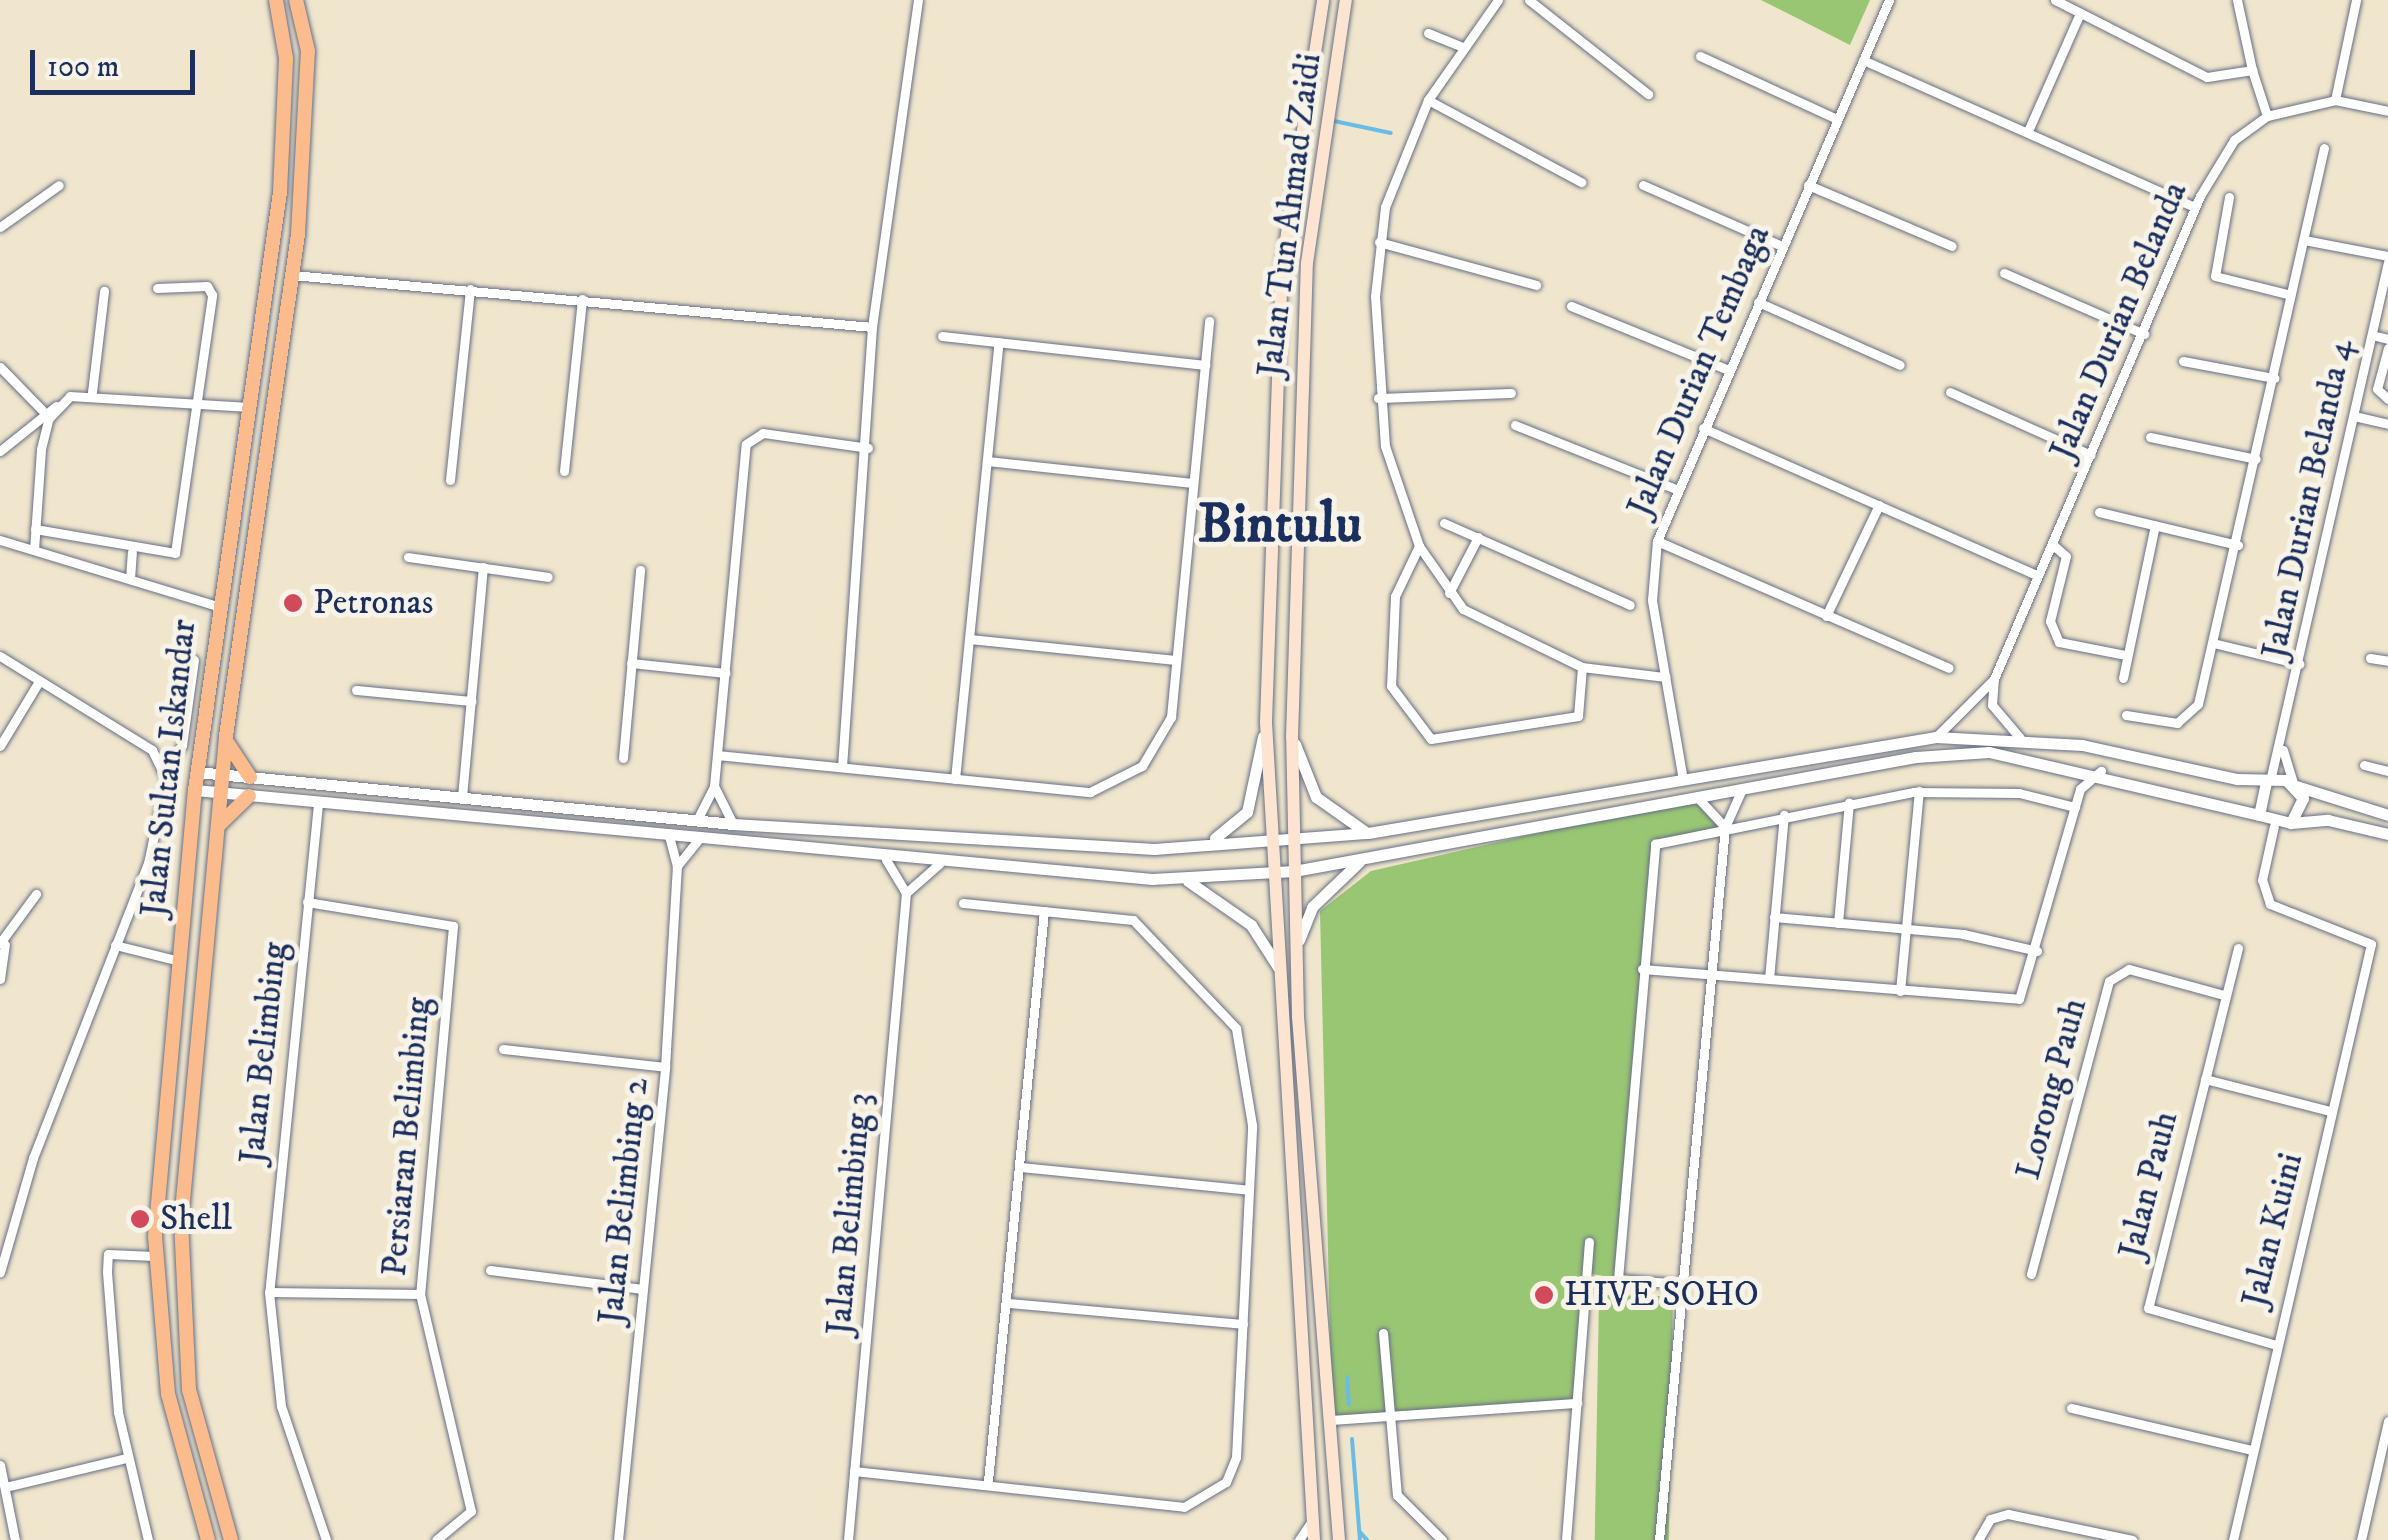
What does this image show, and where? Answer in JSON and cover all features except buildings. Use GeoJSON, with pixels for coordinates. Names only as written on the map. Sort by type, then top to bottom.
{"type":"FeatureCollection","features":[{"type":"Feature","properties":{"kind":"main road","name":"Jalan Sultan Iskandar"},"geometry":{"type":"LineString","coordinates":[[208,1540],[168,1394],[154,1256],[194,790],[286,123],[276,0]]}},
{"type":"Feature","properties":{"kind":"main road","name":"Jalan Sultan Iskandar"},"geometry":{"type":"LineString","coordinates":[[230,1540],[204,1472],[181,1306],[219,794],[292,275],[308,130],[296,0]]}},
{"type":"Feature","properties":{"kind":"main road","name":"Jalan Tun Ahmad Zaidi"},"geometry":{"type":"LineString","coordinates":[[1314,1540],[1266,722],[1282,266],[1323,0]]}},
{"type":"Feature","properties":{"kind":"main road","name":"Jalan Tun Ahmad Zaidi"},"geometry":{"type":"LineString","coordinates":[[1339,1540],[1295,954],[1292,736],[1306,263],[1346,0]]}},
{"type":"Feature","properties":{"kind":"main road"},"geometry":{"type":"LineString","coordinates":[[226,736],[250,777]]}},
{"type":"Feature","properties":{"kind":"main road"},"geometry":{"type":"LineString","coordinates":[[216,829],[249,796]]}},
{"type":"Feature","properties":{"kind":"street"},"geometry":{"type":"LineString","coordinates":[[842,768],[868,448],[872,327],[918,0]]}},
{"type":"Feature","properties":{"kind":"street"},"geometry":{"type":"LineString","coordinates":[[1498,0],[1461,46],[1428,100],[1379,242],[1378,398],[1419,546],[1463,609],[1582,667],[1665,677]]}},
{"type":"Feature","properties":{"kind":"street"},"geometry":{"type":"LineString","coordinates":[[1529,0],[1648,94]]}},
{"type":"Feature","properties":{"kind":"street","name":"Jalan Durian Tembaga"},"geometry":{"type":"LineString","coordinates":[[1683,780],[1652,600],[1656,541],[1889,0]]}},
{"type":"Feature","properties":{"kind":"street"},"geometry":{"type":"LineString","coordinates":[[2055,0],[2207,77],[2252,70]]}},
{"type":"Feature","properties":{"kind":"street"},"geometry":{"type":"LineString","coordinates":[[2237,0],[2252,70],[2267,116]]}},
{"type":"Feature","properties":{"kind":"street"},"geometry":{"type":"LineString","coordinates":[[2335,100],[2356,0]]}},
{"type":"Feature","properties":{"kind":"street"},"geometry":{"type":"LineString","coordinates":[[2028,130],[2080,12]]}},
{"type":"Feature","properties":{"kind":"street"},"geometry":{"type":"LineString","coordinates":[[1428,34],[1461,46]]}},
{"type":"Feature","properties":{"kind":"street"},"geometry":{"type":"LineString","coordinates":[[1700,56],[1837,119]]}},
{"type":"Feature","properties":{"kind":"street"},"geometry":{"type":"LineString","coordinates":[[1864,60],[2195,207]]}},
{"type":"Feature","properties":{"kind":"street"},"geometry":{"type":"LineString","coordinates":[[1428,100],[1581,182]]}},
{"type":"Feature","properties":{"kind":"street","name":"Jalan Durian Belanda"},"geometry":{"type":"LineString","coordinates":[[1994,679],[2195,207],[2234,140],[2267,116],[2335,100],[2388,111]]}},
{"type":"Feature","properties":{"kind":"street"},"geometry":{"type":"LineString","coordinates":[[2126,715],[2171,723],[2190,715],[2238,545],[2324,148]]}},
{"type":"Feature","properties":{"kind":"street"},"geometry":{"type":"LineString","coordinates":[[0,228],[59,184]]}},
{"type":"Feature","properties":{"kind":"street"},"geometry":{"type":"LineString","coordinates":[[1643,185],[1782,246]]}},
{"type":"Feature","properties":{"kind":"street"},"geometry":{"type":"LineString","coordinates":[[1808,185],[1952,246]]}},
{"type":"Feature","properties":{"kind":"street"},"geometry":{"type":"LineString","coordinates":[[2230,197],[2215,276],[2291,295]]}},
{"type":"Feature","properties":{"kind":"street"},"geometry":{"type":"LineString","coordinates":[[2304,240],[2388,259]]}},
{"type":"Feature","properties":{"kind":"street"},"geometry":{"type":"LineString","coordinates":[[1379,242],[1536,285]]}},
{"type":"Feature","properties":{"kind":"street","name":"Jalan Durian Belanda 4"},"geometry":{"type":"LineString","coordinates":[[2268,782],[2282,748],[2388,259]]}},
{"type":"Feature","properties":{"kind":"street"},"geometry":{"type":"LineString","coordinates":[[2004,272],[2144,334]]}},
{"type":"Feature","properties":{"kind":"street"},"geometry":{"type":"LineString","coordinates":[[292,275],[872,327]]}},
{"type":"Feature","properties":{"kind":"street"},"geometry":{"type":"LineString","coordinates":[[35,530],[168,556],[179,546],[212,295],[207,286],[157,288]]}},
{"type":"Feature","properties":{"kind":"street"},"geometry":{"type":"LineString","coordinates":[[450,480],[470,288]]}},
{"type":"Feature","properties":{"kind":"street"},"geometry":{"type":"LineString","coordinates":[[92,392],[104,290]]}},
{"type":"Feature","properties":{"kind":"street"},"geometry":{"type":"LineString","coordinates":[[564,471],[582,300]]}},
{"type":"Feature","properties":{"kind":"street"},"geometry":{"type":"LineString","coordinates":[[1758,302],[1900,365]]}},
{"type":"Feature","properties":{"kind":"street"},"geometry":{"type":"LineString","coordinates":[[1572,306],[1728,370]]}},
{"type":"Feature","properties":{"kind":"street"},"geometry":{"type":"LineString","coordinates":[[717,755],[1090,792],[1116,784],[1161,741],[1176,660],[1209,321]]}},
{"type":"Feature","properties":{"kind":"street"},"geometry":{"type":"LineString","coordinates":[[2372,335],[2388,338]]}},
{"type":"Feature","properties":{"kind":"street"},"geometry":{"type":"LineString","coordinates":[[942,336],[1204,364]]}},
{"type":"Feature","properties":{"kind":"street"},"geometry":{"type":"LineString","coordinates":[[955,778],[999,342]]}},
{"type":"Feature","properties":{"kind":"street"},"geometry":{"type":"LineString","coordinates":[[2388,348],[2377,390],[2388,399]]}},
{"type":"Feature","properties":{"kind":"street"},"geometry":{"type":"LineString","coordinates":[[2183,361],[2274,378]]}},
{"type":"Feature","properties":{"kind":"street"},"geometry":{"type":"LineString","coordinates":[[0,366],[11,368],[42,410]]}},
{"type":"Feature","properties":{"kind":"street"},"geometry":{"type":"LineString","coordinates":[[1,449],[42,410],[92,392],[249,406]]}},
{"type":"Feature","properties":{"kind":"street"},"geometry":{"type":"LineString","coordinates":[[1950,392],[2091,455]]}},
{"type":"Feature","properties":{"kind":"street"},"geometry":{"type":"LineString","coordinates":[[1378,398],[1511,393]]}},
{"type":"Feature","properties":{"kind":"street"},"geometry":{"type":"LineString","coordinates":[[34,550],[40,448],[56,406]]}},
{"type":"Feature","properties":{"kind":"street"},"geometry":{"type":"LineString","coordinates":[[2354,416],[2388,424]]}},
{"type":"Feature","properties":{"kind":"street"},"geometry":{"type":"LineString","coordinates":[[1515,424],[1676,489]]}},
{"type":"Feature","properties":{"kind":"street"},"geometry":{"type":"LineString","coordinates":[[1703,428],[2038,576]]}},
{"type":"Feature","properties":{"kind":"street"},"geometry":{"type":"LineString","coordinates":[[697,820],[714,786],[746,444],[764,433],[868,448]]}},
{"type":"Feature","properties":{"kind":"street"},"geometry":{"type":"LineString","coordinates":[[2150,438],[2256,458]]}},
{"type":"Feature","properties":{"kind":"street"},"geometry":{"type":"LineString","coordinates":[[987,462],[1193,483]]}},
{"type":"Feature","properties":{"kind":"street"},"geometry":{"type":"LineString","coordinates":[[1826,616],[1878,506]]}},
{"type":"Feature","properties":{"kind":"street"},"geometry":{"type":"LineString","coordinates":[[2099,512],[2238,545]]}},
{"type":"Feature","properties":{"kind":"street"},"geometry":{"type":"LineString","coordinates":[[1444,523],[1630,605]]}},
{"type":"Feature","properties":{"kind":"street"},"geometry":{"type":"LineString","coordinates":[[2123,678],[2154,524]]}},
{"type":"Feature","properties":{"kind":"street"},"geometry":{"type":"LineString","coordinates":[[1450,593],[1478,537]]}},
{"type":"Feature","properties":{"kind":"street"},"geometry":{"type":"LineString","coordinates":[[0,540],[217,606]]}},
{"type":"Feature","properties":{"kind":"street"},"geometry":{"type":"LineString","coordinates":[[1656,541],[1949,668]]}},
{"type":"Feature","properties":{"kind":"street"},"geometry":{"type":"LineString","coordinates":[[2052,544],[2066,556],[2050,622],[2059,642],[2125,655]]}},
{"type":"Feature","properties":{"kind":"street"},"geometry":{"type":"LineString","coordinates":[[1419,546],[1395,596],[1392,686],[1430,739],[1578,716],[1582,667]]}},
{"type":"Feature","properties":{"kind":"street"},"geometry":{"type":"LineString","coordinates":[[130,579],[132,552]]}},
{"type":"Feature","properties":{"kind":"street"},"geometry":{"type":"LineString","coordinates":[[408,557],[548,576]]}},
{"type":"Feature","properties":{"kind":"street"},"geometry":{"type":"LineString","coordinates":[[462,797],[483,568]]}},
{"type":"Feature","properties":{"kind":"street"},"geometry":{"type":"LineString","coordinates":[[623,758],[640,570]]}},
{"type":"Feature","properties":{"kind":"street"},"geometry":{"type":"LineString","coordinates":[[969,639],[1176,660]]}},
{"type":"Feature","properties":{"kind":"street"},"geometry":{"type":"LineString","coordinates":[[2213,643],[2300,664]]}},
{"type":"Feature","properties":{"kind":"street"},"geometry":{"type":"LineString","coordinates":[[0,656],[152,750],[166,769]]}},
{"type":"Feature","properties":{"kind":"street"},"geometry":{"type":"LineString","coordinates":[[2370,658],[2388,661]]}},
{"type":"Feature","properties":{"kind":"street"},"geometry":{"type":"LineString","coordinates":[[0,1272],[10,1229],[148,863],[166,769],[182,745],[194,660]]}},
{"type":"Feature","properties":{"kind":"street"},"geometry":{"type":"LineString","coordinates":[[632,663],[725,673]]}},
{"type":"Feature","properties":{"kind":"street"},"geometry":{"type":"LineString","coordinates":[[1936,737],[1994,679]]}},
{"type":"Feature","properties":{"kind":"street"},"geometry":{"type":"LineString","coordinates":[[1994,679],[1992,704],[2020,738]]}},
{"type":"Feature","properties":{"kind":"street"},"geometry":{"type":"LineString","coordinates":[[0,746],[38,682]]}},
{"type":"Feature","properties":{"kind":"street"},"geometry":{"type":"LineString","coordinates":[[356,690],[471,701]]}},
{"type":"Feature","properties":{"kind":"street"},"geometry":{"type":"LineString","coordinates":[[1192,846],[1230,834],[1247,812],[1266,722]]}},
{"type":"Feature","properties":{"kind":"street"},"geometry":{"type":"LineString","coordinates":[[1292,736],[1316,797],[1368,833]]}},
{"type":"Feature","properties":{"kind":"street"},"geometry":{"type":"LineString","coordinates":[[197,772],[733,824],[1192,846],[1368,833],[1936,737],[2020,738],[2295,784],[2388,814]]}},
{"type":"Feature","properties":{"kind":"street"},"geometry":{"type":"LineString","coordinates":[[2282,748],[2303,806],[2292,823]]}},
{"type":"Feature","properties":{"kind":"street"},"geometry":{"type":"LineString","coordinates":[[194,790],[886,860],[1184,878],[1294,871],[1916,757],[1989,752],[2101,771],[2259,815],[2274,826],[2328,820],[2388,834]]}},
{"type":"Feature","properties":{"kind":"street"},"geometry":{"type":"LineString","coordinates":[[2062,762],[2080,789]]}},
{"type":"Feature","properties":{"kind":"street"},"geometry":{"type":"LineString","coordinates":[[2364,765],[2388,771]]}},
{"type":"Feature","properties":{"kind":"street"},"geometry":{"type":"LineString","coordinates":[[1642,969],[2016,1000],[2038,951],[2080,789],[2101,771]]}},
{"type":"Feature","properties":{"kind":"street"},"geometry":{"type":"LineString","coordinates":[[2259,815],[2268,782]]}},
{"type":"Feature","properties":{"kind":"street"},"geometry":{"type":"LineString","coordinates":[[714,786],[733,824]]}},
{"type":"Feature","properties":{"kind":"street"},"geometry":{"type":"LineString","coordinates":[[1660,1540],[1724,827],[1742,789]]}},
{"type":"Feature","properties":{"kind":"street"},"geometry":{"type":"LineString","coordinates":[[1681,1284],[1618,1278],[1655,844],[1724,827],[1919,792],[2020,792],[2075,807]]}},
{"type":"Feature","properties":{"kind":"street"},"geometry":{"type":"LineString","coordinates":[[1900,991],[1919,792]]}},
{"type":"Feature","properties":{"kind":"street"},"geometry":{"type":"LineString","coordinates":[[1697,797],[1724,827]]}},
{"type":"Feature","properties":{"kind":"street"},"geometry":{"type":"LineString","coordinates":[[1838,924],[1849,803]]}},
{"type":"Feature","properties":{"kind":"street","name":"Jalan Belimbing"},"geometry":{"type":"LineString","coordinates":[[318,804],[268,1292],[281,1406],[326,1540]]}},
{"type":"Feature","properties":{"kind":"street"},"geometry":{"type":"LineString","coordinates":[[1769,979],[1784,816]]}},
{"type":"Feature","properties":{"kind":"street","name":"Jalan Kuini"},"geometry":{"type":"LineString","coordinates":[[2233,1540],[2367,935],[2270,904],[2262,880],[2274,826]]}},
{"type":"Feature","properties":{"kind":"street","name":"Jalan Belimbing 2"},"geometry":{"type":"LineString","coordinates":[[618,1540],[665,1066],[677,866],[670,838]]}},
{"type":"Feature","properties":{"kind":"street"},"geometry":{"type":"LineString","coordinates":[[677,866],[697,841]]}},
{"type":"Feature","properties":{"kind":"street"},"geometry":{"type":"LineString","coordinates":[[1295,954],[1312,906],[1332,881],[1382,855]]}},
{"type":"Feature","properties":{"kind":"street"},"geometry":{"type":"LineString","coordinates":[[886,860],[906,893],[939,864]]}},
{"type":"Feature","properties":{"kind":"street"},"geometry":{"type":"LineString","coordinates":[[1184,878],[1251,925],[1278,968]]}},
{"type":"Feature","properties":{"kind":"street","name":"Jalan Belimbing 3"},"geometry":{"type":"LineString","coordinates":[[848,1540],[906,893]]}},
{"type":"Feature","properties":{"kind":"street"},"geometry":{"type":"LineString","coordinates":[[0,979],[2,944],[36,894]]}},
{"type":"Feature","properties":{"kind":"street","name":"Persiaran Belimbing"},"geometry":{"type":"LineString","coordinates":[[307,902],[453,926],[420,1294],[471,1504],[436,1540]]}},
{"type":"Feature","properties":{"kind":"street"},"geometry":{"type":"LineString","coordinates":[[854,1471],[988,1481],[1184,1507],[1207,1500],[1236,1457],[1249,1190],[1250,1073],[1236,1028],[1208,990],[1134,920],[963,903]]}},
{"type":"Feature","properties":{"kind":"street"},"geometry":{"type":"LineString","coordinates":[[988,1481],[1044,912]]}},
{"type":"Feature","properties":{"kind":"street"},"geometry":{"type":"LineString","coordinates":[[1774,918],[1906,930],[2038,951]]}},
{"type":"Feature","properties":{"kind":"street"},"geometry":{"type":"LineString","coordinates":[[115,946],[178,961]]}},
{"type":"Feature","properties":{"kind":"street","name":"Jalan Pauh"},"geometry":{"type":"LineString","coordinates":[[2238,948],[2148,1308],[2274,1344]]}},
{"type":"Feature","properties":{"kind":"street","name":"Lorong Pauh"},"geometry":{"type":"LineString","coordinates":[[2031,1274],[2109,982],[2128,968],[2224,995]]}},
{"type":"Feature","properties":{"kind":"street"},"geometry":{"type":"LineString","coordinates":[[503,1049],[665,1066]]}},
{"type":"Feature","properties":{"kind":"street"},"geometry":{"type":"LineString","coordinates":[[2204,1079],[2330,1112]]}},
{"type":"Feature","properties":{"kind":"street"},"geometry":{"type":"LineString","coordinates":[[1020,1167],[1249,1190]]}},
{"type":"Feature","properties":{"kind":"street"},"geometry":{"type":"LineString","coordinates":[[0,1222],[10,1229]]}},
{"type":"Feature","properties":{"kind":"street"},"geometry":{"type":"LineString","coordinates":[[1566,1540],[1589,1242]]}},
{"type":"Feature","properties":{"kind":"street"},"geometry":{"type":"LineString","coordinates":[[148,1540],[127,1458],[108,1346],[108,1254],[154,1256]]}},
{"type":"Feature","properties":{"kind":"street"},"geometry":{"type":"LineString","coordinates":[[490,1270],[643,1289]]}},
{"type":"Feature","properties":{"kind":"street"},"geometry":{"type":"LineString","coordinates":[[268,1292],[420,1294]]}},
{"type":"Feature","properties":{"kind":"street"},"geometry":{"type":"LineString","coordinates":[[1008,1303],[1242,1324]]}},
{"type":"Feature","properties":{"kind":"street"},"geometry":{"type":"LineString","coordinates":[[1383,1334],[1399,1501],[1442,1540]]}},
{"type":"Feature","properties":{"kind":"street"},"geometry":{"type":"LineString","coordinates":[[1332,1420],[1576,1402]]}},
{"type":"Feature","properties":{"kind":"street"},"geometry":{"type":"LineString","coordinates":[[2071,1408],[2251,1450]]}},
{"type":"Feature","properties":{"kind":"street"},"geometry":{"type":"LineString","coordinates":[[2361,1540],[2388,1421]]}},
{"type":"Feature","properties":{"kind":"street"},"geometry":{"type":"LineString","coordinates":[[4,1487],[127,1458]]}},
{"type":"Feature","properties":{"kind":"street"},"geometry":{"type":"LineString","coordinates":[[0,1465],[15,1540]]}},
{"type":"Feature","properties":{"kind":"street"},"geometry":{"type":"LineString","coordinates":[[1978,1540],[1990,1519],[2008,1514],[2132,1540]]}},
{"type":"Feature","properties":{"kind":"street"},"geometry":{"type":"LineString","coordinates":[[1299,1540],[1312,1520]]}},
{"type":"Feature","properties":{"kind":"green space"},"geometry":{"type":"Polygon","coordinates":[[[1761,0],[1870,0],[1850,45],[1761,0]]]}},
{"type":"Feature","properties":{"kind":"green space"},"geometry":{"type":"Polygon","coordinates":[[[1697,797],[1725,827],[1659,840],[1618,1279],[1588,1273],[1577,1403],[1332,1420],[1320,911],[1371,871],[1697,797]]]}},
{"type":"Feature","properties":{"kind":"green space"},"geometry":{"type":"Polygon","coordinates":[[[1599,1295],[1673,1296],[1669,1540],[1595,1540],[1599,1295]]]}},
{"type":"Feature","properties":{"kind":"waterway"},"geometry":{"type":"LineString","coordinates":[[1334,121],[1391,133]]}},
{"type":"Feature","properties":{"kind":"waterway"},"geometry":{"type":"LineString","coordinates":[[1347,1377],[1349,1404]]}},
{"type":"Feature","properties":{"kind":"waterway"},"geometry":{"type":"LineString","coordinates":[[1352,1439],[1360,1540]]}},
{"type":"Feature","properties":{"kind":"waterway"},"geometry":{"type":"LineString","coordinates":[[1360,1532],[1367,1540]]}},
{"type":"Feature","properties":{"kind":"place","name":"Petronas"},"geometry":{"type":"Point","coordinates":[293,603]}},
{"type":"Feature","properties":{"kind":"place","name":"Shell"},"geometry":{"type":"Point","coordinates":[140,1219]}},
{"type":"Feature","properties":{"kind":"place","name":"HIVE SOHO"},"geometry":{"type":"Point","coordinates":[1544,1295]}},
{"type":"Feature","properties":{"kind":"district","name":"Bintulu"},"geometry":{"type":"Point","coordinates":[1280,526]}}]}
